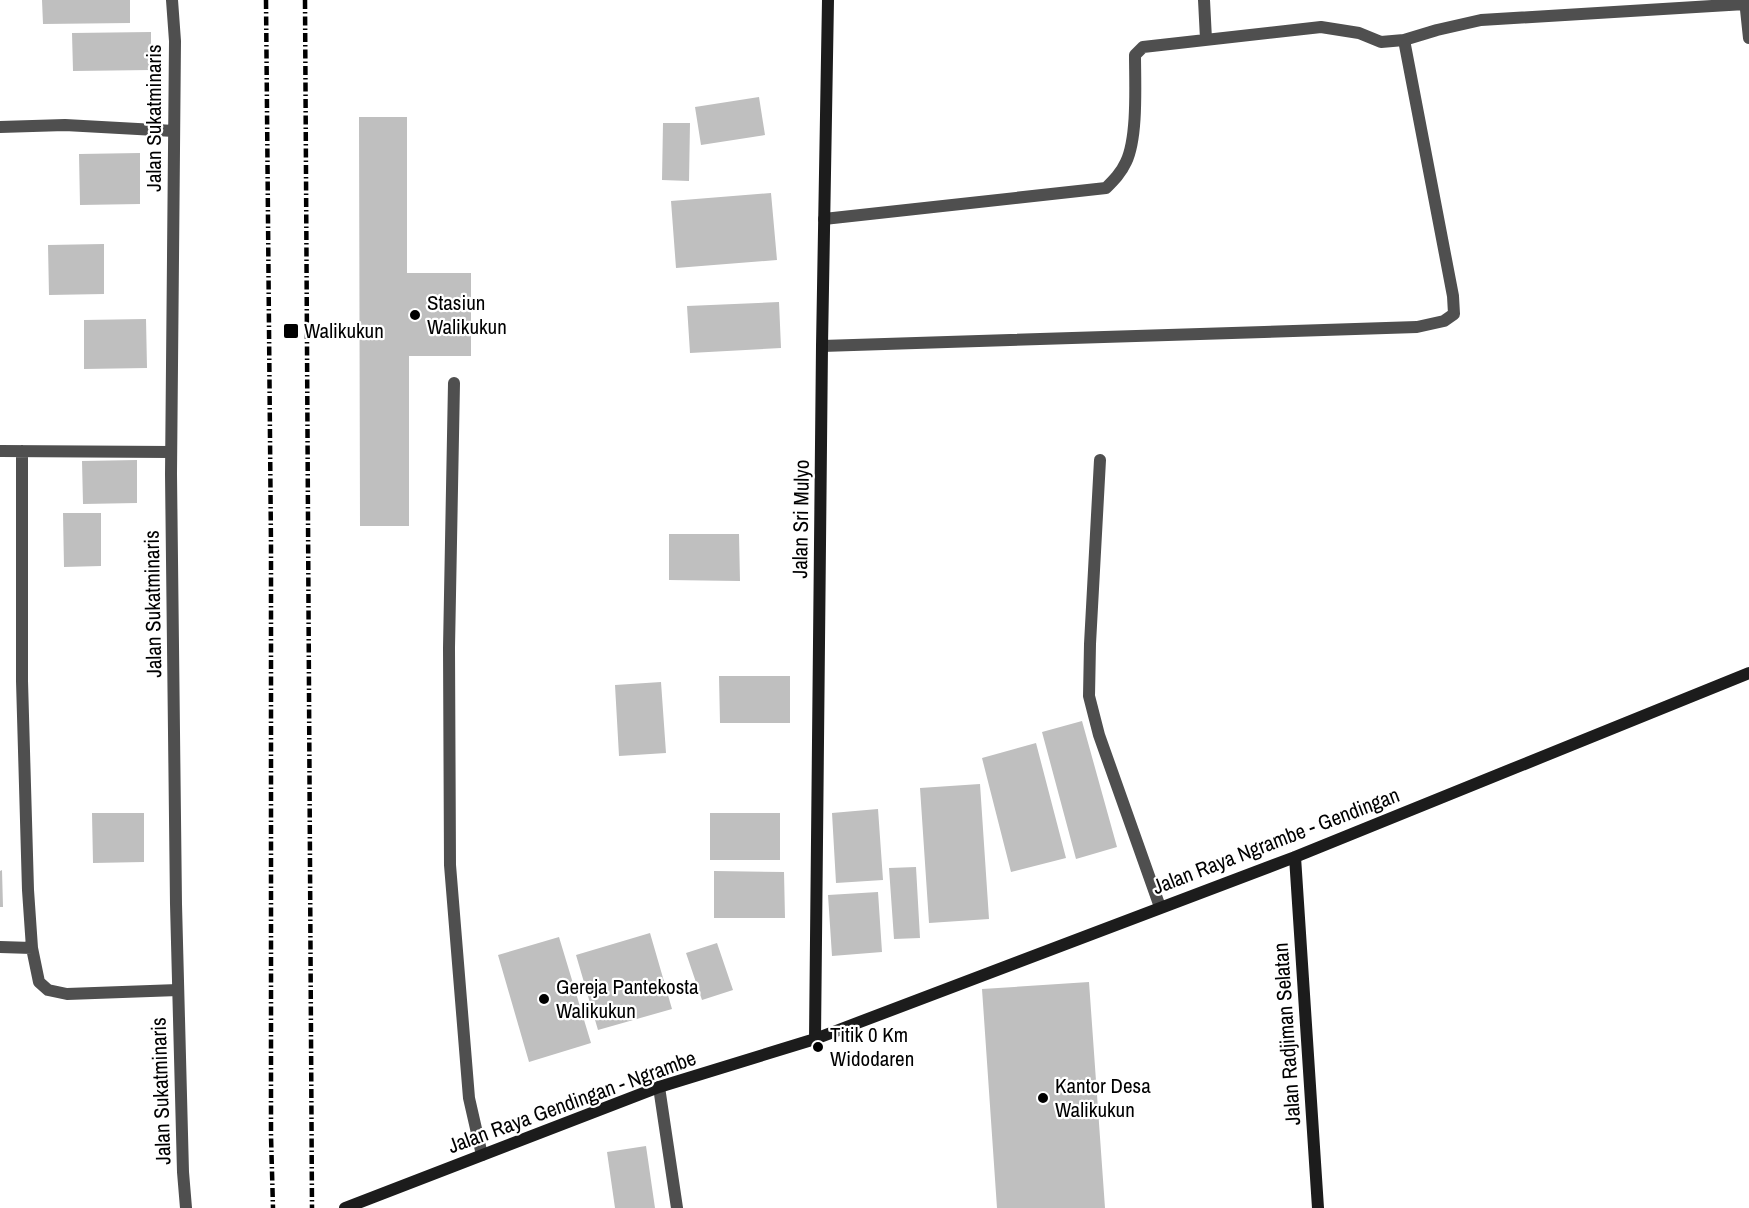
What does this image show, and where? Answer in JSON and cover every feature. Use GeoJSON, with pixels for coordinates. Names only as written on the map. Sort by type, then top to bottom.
{"type":"FeatureCollection","features":[{"type":"Feature","properties":{"kind":"main road","name":"Jalan Sri Mulyo"},"geometry":{"type":"LineString","coordinates":[[815,1039],[828,0]]}},
{"type":"Feature","properties":{"kind":"main road","name":"Jalan Raya Ngrambe - Gendingan"},"geometry":{"type":"LineString","coordinates":[[815,1039],[1295,857],[1749,673]]}},
{"type":"Feature","properties":{"kind":"main road","name":"Jalan Radjiman Selatan"},"geometry":{"type":"LineString","coordinates":[[1295,857],[1318,1208]]}},
{"type":"Feature","properties":{"kind":"main road","name":"Jalan Raya Gendingan - Ngrambe"},"geometry":{"type":"LineString","coordinates":[[345,1208],[357,1206],[659,1087],[815,1039]]}},
{"type":"Feature","properties":{"kind":"street","name":"Jalan Sukatminaris"},"geometry":{"type":"LineString","coordinates":[[172,0],[175,41],[171,452],[176,904],[183,1172],[186,1208]]}},
{"type":"Feature","properties":{"kind":"street"},"geometry":{"type":"LineString","coordinates":[[1204,0],[1206,39]]}},
{"type":"Feature","properties":{"kind":"street"},"geometry":{"type":"LineString","coordinates":[[824,219],[1106,188],[1117,177],[1127,160],[1134,128],[1135,55],[1143,46],[1321,27],[1359,33],[1381,42],[1404,39],[1481,20],[1745,2],[1749,38]]}},
{"type":"Feature","properties":{"kind":"street"},"geometry":{"type":"LineString","coordinates":[[822,346],[1417,327],[1444,321],[1454,314],[1453,296],[1404,39]]}},
{"type":"Feature","properties":{"kind":"street"},"geometry":{"type":"LineString","coordinates":[[0,127],[65,125],[174,131]]}},
{"type":"Feature","properties":{"kind":"street"},"geometry":{"type":"LineString","coordinates":[[454,383],[449,648],[450,865],[469,1098],[482,1155]]}},
{"type":"Feature","properties":{"kind":"street"},"geometry":{"type":"LineString","coordinates":[[0,451],[171,452]]}},
{"type":"Feature","properties":{"kind":"street"},"geometry":{"type":"LineString","coordinates":[[22,451],[22,681],[32,948],[39,982],[48,990],[67,994],[178,990]]}},
{"type":"Feature","properties":{"kind":"street"},"geometry":{"type":"LineString","coordinates":[[1100,459],[1089,644],[1089,696],[1099,735],[1160,907]]}},
{"type":"Feature","properties":{"kind":"street"},"geometry":{"type":"LineString","coordinates":[[0,947],[32,948]]}},
{"type":"Feature","properties":{"kind":"street"},"geometry":{"type":"LineString","coordinates":[[659,1087],[677,1208]]}},
{"type":"Feature","properties":{"kind":"building"},"geometry":{"type":"Polygon","coordinates":[[[42,0],[130,0],[130,23],[43,24],[42,0]]]}},
{"type":"Feature","properties":{"kind":"building"},"geometry":{"type":"Polygon","coordinates":[[[151,32],[151,70],[73,71],[72,33],[151,32]]]}},
{"type":"Feature","properties":{"kind":"building"},"geometry":{"type":"Polygon","coordinates":[[[759,97],[765,135],[701,145],[695,107],[759,97]]]}},
{"type":"Feature","properties":{"kind":"building","name":"Stasiun Walikukun"},"geometry":{"type":"Polygon","coordinates":[[[359,117],[407,117],[407,273],[471,273],[471,356],[409,356],[409,526],[360,526],[359,117]]]}},
{"type":"Feature","properties":{"kind":"building"},"geometry":{"type":"Polygon","coordinates":[[[663,123],[690,123],[689,181],[662,180],[663,123]]]}},
{"type":"Feature","properties":{"kind":"building"},"geometry":{"type":"Polygon","coordinates":[[[140,153],[140,204],[80,205],[79,154],[140,153]]]}},
{"type":"Feature","properties":{"kind":"building"},"geometry":{"type":"Polygon","coordinates":[[[771,193],[777,260],[676,268],[671,201],[771,193]]]}},
{"type":"Feature","properties":{"kind":"building"},"geometry":{"type":"Polygon","coordinates":[[[104,244],[104,294],[49,295],[48,245],[104,244]]]}},
{"type":"Feature","properties":{"kind":"building"},"geometry":{"type":"Polygon","coordinates":[[[779,302],[781,348],[690,353],[687,306],[779,302]]]}},
{"type":"Feature","properties":{"kind":"building"},"geometry":{"type":"Polygon","coordinates":[[[146,319],[147,368],[84,369],[84,320],[146,319]]]}},
{"type":"Feature","properties":{"kind":"building"},"geometry":{"type":"Polygon","coordinates":[[[137,460],[137,503],[83,504],[82,461],[137,460]]]}},
{"type":"Feature","properties":{"kind":"building"},"geometry":{"type":"Polygon","coordinates":[[[63,513],[101,513],[101,566],[64,567],[63,513]]]}},
{"type":"Feature","properties":{"kind":"building"},"geometry":{"type":"Polygon","coordinates":[[[669,534],[739,534],[740,581],[669,580],[669,534]]]}},
{"type":"Feature","properties":{"kind":"building"},"geometry":{"type":"Polygon","coordinates":[[[719,676],[790,676],[790,723],[720,723],[719,676]]]}},
{"type":"Feature","properties":{"kind":"building"},"geometry":{"type":"Polygon","coordinates":[[[661,682],[666,753],[619,756],[615,685],[661,682]]]}},
{"type":"Feature","properties":{"kind":"building"},"geometry":{"type":"Polygon","coordinates":[[[1082,721],[1117,847],[1076,859],[1042,732],[1082,721]]]}},
{"type":"Feature","properties":{"kind":"building"},"geometry":{"type":"Polygon","coordinates":[[[1036,743],[1066,858],[1011,872],[982,758],[1036,743]]]}},
{"type":"Feature","properties":{"kind":"building"},"geometry":{"type":"Polygon","coordinates":[[[980,784],[989,919],[929,923],[920,788],[980,784]]]}},
{"type":"Feature","properties":{"kind":"building"},"geometry":{"type":"Polygon","coordinates":[[[878,809],[883,880],[836,883],[832,813],[878,809]]]}},
{"type":"Feature","properties":{"kind":"building"},"geometry":{"type":"Polygon","coordinates":[[[92,813],[144,813],[144,862],[93,863],[92,813]]]}},
{"type":"Feature","properties":{"kind":"building"},"geometry":{"type":"Polygon","coordinates":[[[710,813],[780,813],[780,860],[710,860],[710,813]]]}},
{"type":"Feature","properties":{"kind":"building"},"geometry":{"type":"Polygon","coordinates":[[[916,867],[920,938],[894,939],[889,868],[916,867]]]}},
{"type":"Feature","properties":{"kind":"building"},"geometry":{"type":"Polygon","coordinates":[[[2,870],[3,907],[0,907],[0,871],[2,870]]]}},
{"type":"Feature","properties":{"kind":"building"},"geometry":{"type":"Polygon","coordinates":[[[714,871],[784,872],[785,918],[714,918],[714,871]]]}},
{"type":"Feature","properties":{"kind":"building"},"geometry":{"type":"Polygon","coordinates":[[[878,892],[882,952],[832,956],[828,895],[878,892]]]}},
{"type":"Feature","properties":{"kind":"building"},"geometry":{"type":"Polygon","coordinates":[[[650,933],[672,1009],[598,1030],[576,955],[650,933]]]}},
{"type":"Feature","properties":{"kind":"building","name":"Gereja Pantekosta Walikukun"},"geometry":{"type":"Polygon","coordinates":[[[559,937],[591,1043],[529,1062],[498,955],[559,937]]]}},
{"type":"Feature","properties":{"kind":"building"},"geometry":{"type":"Polygon","coordinates":[[[717,943],[733,990],[702,1000],[686,953],[717,943]]]}},
{"type":"Feature","properties":{"kind":"building","name":"Kantor Desa Walikukun"},"geometry":{"type":"Polygon","coordinates":[[[1089,982],[1105,1208],[997,1208],[982,989],[1089,982]]]}},
{"type":"Feature","properties":{"kind":"building"},"geometry":{"type":"Polygon","coordinates":[[[646,1146],[655,1208],[615,1208],[607,1152],[646,1146]]]}},
{"type":"Feature","properties":{"kind":"railway"},"geometry":{"type":"LineString","coordinates":[[266,0],[271,546],[273,1208]]}},
{"type":"Feature","properties":{"kind":"railway"},"geometry":{"type":"LineString","coordinates":[[305,0],[312,1208]]}},
{"type":"Feature","properties":{"kind":"place","name":"Stasiun Walikukun"},"geometry":{"type":"Point","coordinates":[415,315]}},
{"type":"Feature","properties":{"kind":"place","name":"Walikukun"},"geometry":{"type":"Point","coordinates":[291,331]}},
{"type":"Feature","properties":{"kind":"place","name":"Gereja Pantekosta Walikukun"},"geometry":{"type":"Point","coordinates":[544,999]}},
{"type":"Feature","properties":{"kind":"place","name":"Titik 0 Km Widodaren"},"geometry":{"type":"Point","coordinates":[818,1047]}},
{"type":"Feature","properties":{"kind":"place","name":"Kantor Desa Walikukun"},"geometry":{"type":"Point","coordinates":[1043,1098]}}]}
